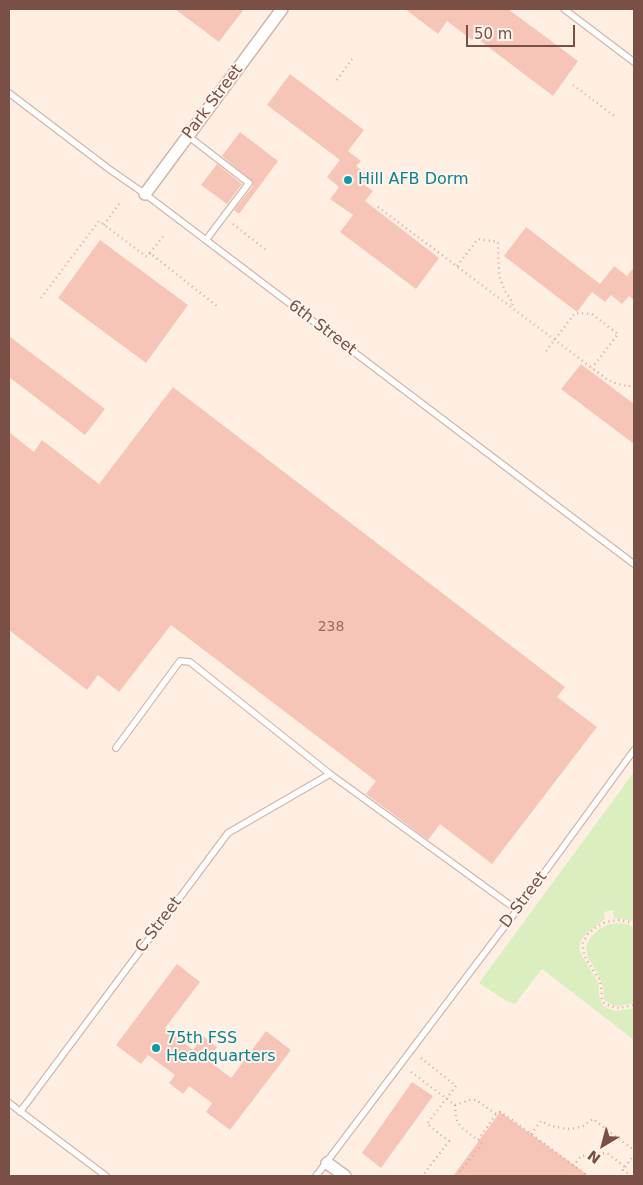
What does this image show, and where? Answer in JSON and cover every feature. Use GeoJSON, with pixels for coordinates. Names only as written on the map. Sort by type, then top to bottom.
{"type":"FeatureCollection","features":[{"type":"Feature","properties":{"kind":"street","name":"Park Street"},"geometry":{"type":"LineString","coordinates":[[145,194],[282,9]]}},
{"type":"Feature","properties":{"kind":"street"},"geometry":{"type":"LineString","coordinates":[[327,1163],[345,1176]]}},
{"type":"Feature","properties":{"kind":"lane"},"geometry":{"type":"LineString","coordinates":[[564,9],[634,62]]}},
{"type":"Feature","properties":{"kind":"lane","name":"6th Street"},"geometry":{"type":"LineString","coordinates":[[9,93],[634,564]]}},
{"type":"Feature","properties":{"kind":"lane"},"geometry":{"type":"LineString","coordinates":[[188,136],[249,183],[206,240]]}},
{"type":"Feature","properties":{"kind":"lane"},"geometry":{"type":"LineString","coordinates":[[116,748],[180,661],[190,662],[330,774],[517,910]]}},
{"type":"Feature","properties":{"kind":"lane","name":"D Street"},"geometry":{"type":"LineString","coordinates":[[327,1163],[517,910],[634,750]]}},
{"type":"Feature","properties":{"kind":"lane","name":"C Street"},"geometry":{"type":"LineString","coordinates":[[20,1112],[228,833],[330,774]]}},
{"type":"Feature","properties":{"kind":"lane"},"geometry":{"type":"LineString","coordinates":[[9,1103],[106,1176]]}},
{"type":"Feature","properties":{"kind":"lane"},"geometry":{"type":"LineString","coordinates":[[316,1176],[327,1163]]}},
{"type":"Feature","properties":{"kind":"path"},"geometry":{"type":"LineString","coordinates":[[337,80],[352,59]]}},
{"type":"Feature","properties":{"kind":"path"},"geometry":{"type":"LineString","coordinates":[[573,85],[617,118]]}},
{"type":"Feature","properties":{"kind":"path"},"geometry":{"type":"LineString","coordinates":[[104,225],[122,201]]}},
{"type":"Feature","properties":{"kind":"path"},"geometry":{"type":"LineString","coordinates":[[378,207],[608,380],[634,387]]}},
{"type":"Feature","properties":{"kind":"path"},"geometry":{"type":"LineString","coordinates":[[41,298],[99,221],[147,257],[165,234]]}},
{"type":"Feature","properties":{"kind":"path"},"geometry":{"type":"LineString","coordinates":[[233,224],[266,250]]}},
{"type":"Feature","properties":{"kind":"path"},"geometry":{"type":"LineString","coordinates":[[457,266],[478,239],[498,242],[499,276],[513,304],[511,307]]}},
{"type":"Feature","properties":{"kind":"path"},"geometry":{"type":"LineString","coordinates":[[150,254],[218,307]]}},
{"type":"Feature","properties":{"kind":"path"},"geometry":{"type":"LineString","coordinates":[[546,351],[575,312],[592,314],[618,334],[592,368]]}},
{"type":"Feature","properties":{"kind":"path"},"geometry":{"type":"LineString","coordinates":[[634,923],[620,920],[604,923],[588,934],[583,942],[583,950],[601,985],[604,1003],[620,1008],[634,1005]]}},
{"type":"Feature","properties":{"kind":"path"},"geometry":{"type":"LineString","coordinates":[[421,1058],[456,1086],[427,1124],[449,1141],[424,1174],[427,1176]]}},
{"type":"Feature","properties":{"kind":"path"},"geometry":{"type":"LineString","coordinates":[[411,1072],[455,1105],[458,1123],[482,1142],[457,1176]]}},
{"type":"Feature","properties":{"kind":"path"},"geometry":{"type":"LineString","coordinates":[[455,1105],[476,1100],[496,1114]]}},
{"type":"Feature","properties":{"kind":"path"},"geometry":{"type":"LineString","coordinates":[[478,1140],[496,1114],[500,1112],[588,1176]]}},
{"type":"Feature","properties":{"kind":"path"},"geometry":{"type":"LineString","coordinates":[[531,1134],[541,1120],[551,1126],[568,1129],[583,1126],[592,1119],[634,1150]]}},
{"type":"Feature","properties":{"kind":"path"},"geometry":{"type":"LineString","coordinates":[[573,1166],[581,1156],[606,1153],[625,1167]]}},
{"type":"Feature","properties":{"kind":"path"},"geometry":{"type":"LineString","coordinates":[[631,1176],[623,1170],[634,1155]]}},
{"type":"Feature","properties":{"kind":"green space"},"geometry":{"type":"Polygon","coordinates":[[[634,772],[634,921],[614,918],[613,910],[604,912],[605,919],[587,933],[581,940],[579,949],[599,984],[599,996],[603,1006],[614,1011],[634,1008],[634,1040],[542,969],[515,1004],[505,1000],[479,983],[634,772]]]}},
{"type":"Feature","properties":{"kind":"green space"},"geometry":{"type":"Polygon","coordinates":[[[617,923],[628,924],[634,928],[634,1003],[619,1006],[613,1005],[604,999],[603,986],[587,955],[586,947],[590,938],[599,929],[617,923]]]}},
{"type":"Feature","properties":{"kind":"building"},"geometry":{"type":"Polygon","coordinates":[[[175,9],[244,9],[219,42],[175,9]]]}},
{"type":"Feature","properties":{"kind":"building"},"geometry":{"type":"Polygon","coordinates":[[[405,9],[508,9],[578,61],[553,96],[475,37],[472,40],[447,21],[438,34],[405,9]]]}},
{"type":"Feature","properties":{"kind":"building","name":"Hill AFB Dorm"},"geometry":{"type":"Polygon","coordinates":[[[290,74],[364,130],[348,151],[361,161],[356,166],[369,176],[363,184],[373,191],[365,201],[439,258],[416,289],[340,232],[353,215],[330,199],[339,187],[327,177],[340,160],[267,105],[290,74]]]}},
{"type":"Feature","properties":{"kind":"building"},"geometry":{"type":"Polygon","coordinates":[[[240,132],[278,161],[239,214],[234,210],[253,186],[253,182],[222,156],[240,132]]]}},
{"type":"Feature","properties":{"kind":"building"},"geometry":{"type":"Polygon","coordinates":[[[217,164],[242,184],[227,204],[201,185],[217,164]]]}},
{"type":"Feature","properties":{"kind":"building"},"geometry":{"type":"Polygon","coordinates":[[[526,227],[600,284],[614,266],[627,276],[634,267],[634,300],[629,296],[622,304],[611,295],[605,302],[592,292],[577,312],[504,256],[526,227]]]}},
{"type":"Feature","properties":{"kind":"building"},"geometry":{"type":"Polygon","coordinates":[[[100,240],[188,305],[146,363],[58,298],[100,240]]]}},
{"type":"Feature","properties":{"kind":"building"},"geometry":{"type":"Polygon","coordinates":[[[9,336],[105,409],[85,435],[9,377],[9,336]]]}},
{"type":"Feature","properties":{"kind":"building"},"geometry":{"type":"Polygon","coordinates":[[[581,364],[634,404],[634,444],[561,389],[581,364]]]}},
{"type":"Feature","properties":{"kind":"building"},"geometry":{"type":"Polygon","coordinates":[[[173,387],[565,687],[557,697],[597,727],[492,864],[440,824],[428,840],[366,794],[376,781],[171,625],[119,692],[98,675],[87,690],[9,630],[9,432],[34,452],[42,440],[99,484],[173,387]]]}},
{"type":"Feature","properties":{"kind":"building","name":"75th FSS Headquarters"},"geometry":{"type":"Polygon","coordinates":[[[177,964],[200,982],[165,1028],[193,1050],[203,1036],[217,1047],[207,1059],[231,1078],[266,1031],[291,1050],[230,1130],[206,1112],[212,1103],[189,1086],[183,1094],[169,1083],[175,1075],[148,1055],[141,1064],[116,1045],[177,964]]]}},
{"type":"Feature","properties":{"kind":"building"},"geometry":{"type":"Polygon","coordinates":[[[412,1082],[433,1096],[381,1168],[362,1153],[412,1082]]]}},
{"type":"Feature","properties":{"kind":"building"},"geometry":{"type":"Polygon","coordinates":[[[500,1112],[589,1176],[453,1176],[500,1112]]]}},
{"type":"Feature","properties":{"kind":"place","name":"Hill AFB Dorm"},"geometry":{"type":"Point","coordinates":[348,180]}},
{"type":"Feature","properties":{"kind":"place","name":"75th FSS Headquarters"},"geometry":{"type":"Point","coordinates":[156,1048]}}]}
